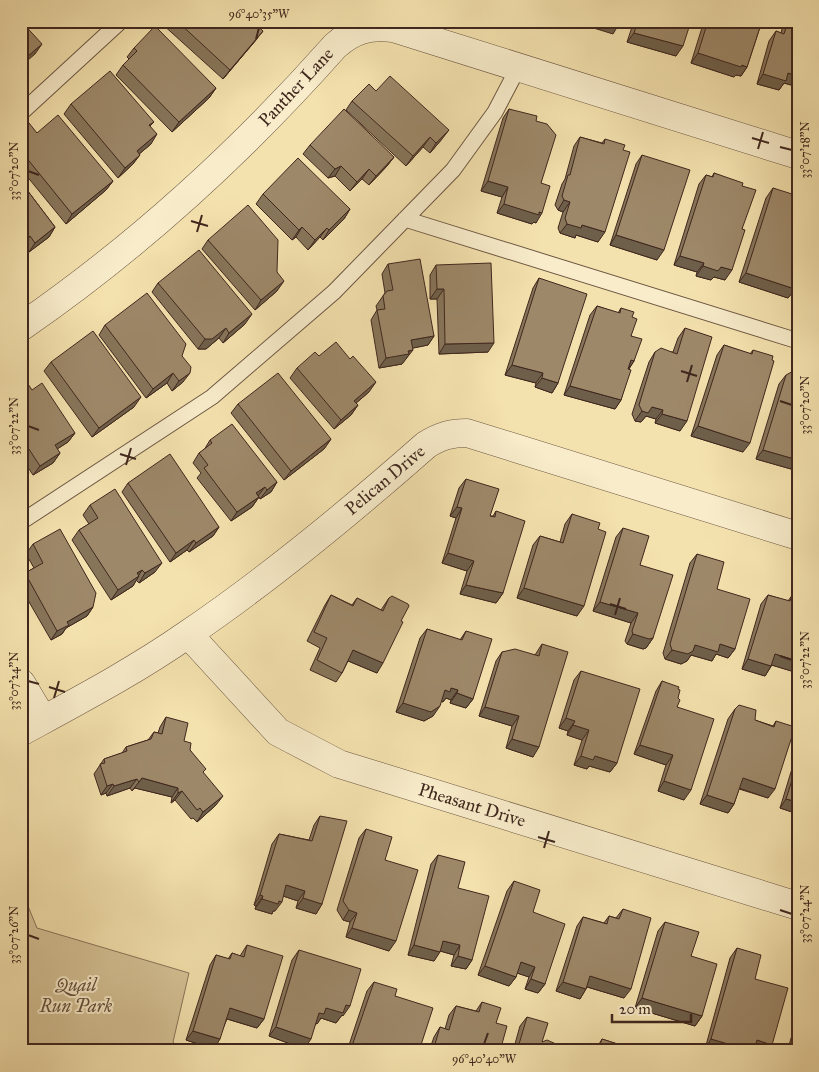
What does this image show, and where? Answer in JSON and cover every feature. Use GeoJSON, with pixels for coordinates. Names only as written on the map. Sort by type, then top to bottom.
{"type":"FeatureCollection","features":[{"type":"Feature","properties":{"kind":"street","name":"Panther Lane"},"geometry":{"type":"LineString","coordinates":[[21,327],[101,267],[176,206],[247,139],[347,36],[361,28],[377,26],[393,28],[798,155]]}},
{"type":"Feature","properties":{"kind":"street","name":"Pelican Drive"},"geometry":{"type":"LineString","coordinates":[[32,726],[112,683],[188,634],[357,505],[426,445],[438,437],[452,433],[467,433],[798,536]]}},
{"type":"Feature","properties":{"kind":"street","name":"Pheasant Drive"},"geometry":{"type":"LineString","coordinates":[[188,634],[278,732],[339,764],[798,906]]}},
{"type":"Feature","properties":{"kind":"street"},"geometry":{"type":"LineString","coordinates":[[21,683],[32,726]]}},
{"type":"Feature","properties":{"kind":"lane"},"geometry":{"type":"LineString","coordinates":[[21,113],[121,21]]}},
{"type":"Feature","properties":{"kind":"lane"},"geometry":{"type":"LineString","coordinates":[[21,522],[212,397],[334,292],[452,170],[495,112],[518,68]]}},
{"type":"Feature","properties":{"kind":"lane"},"geometry":{"type":"LineString","coordinates":[[405,219],[798,341]]}},
{"type":"Feature","properties":{"kind":"green space","name":"Quail Run Park"},"geometry":{"type":"Polygon","coordinates":[[[21,889],[37,928],[189,973],[173,1042],[182,1051],[21,1051],[21,889]]]}},
{"type":"Feature","properties":{"kind":"building"},"geometry":{"type":"Polygon","coordinates":[[[21,21],[42,44],[21,62],[21,21]]]}},
{"type":"Feature","properties":{"kind":"building"},"geometry":{"type":"Polygon","coordinates":[[[177,21],[252,21],[263,31],[230,70],[177,21]]]}},
{"type":"Feature","properties":{"kind":"building"},"geometry":{"type":"Polygon","coordinates":[[[609,21],[620,21],[619,24],[609,21]]]}},
{"type":"Feature","properties":{"kind":"building"},"geometry":{"type":"Polygon","coordinates":[[[638,21],[691,21],[683,46],[634,33],[638,21]]]}},
{"type":"Feature","properties":{"kind":"building"},"geometry":{"type":"Polygon","coordinates":[[[708,21],[762,21],[747,67],[742,65],[741,67],[698,53],[708,21]]]}},
{"type":"Feature","properties":{"kind":"building"},"geometry":{"type":"Polygon","coordinates":[[[788,21],[798,21],[798,76],[788,73],[786,81],[763,74],[776,31],[784,34],[788,21]]]}},
{"type":"Feature","properties":{"kind":"building"},"geometry":{"type":"Polygon","coordinates":[[[155,26],[216,88],[179,122],[123,65],[137,51],[134,48],[155,26]]]}},
{"type":"Feature","properties":{"kind":"building"},"geometry":{"type":"Polygon","coordinates":[[[110,71],[154,122],[149,125],[157,134],[137,151],[140,155],[125,168],[71,104],[110,71]]]}},
{"type":"Feature","properties":{"kind":"building"},"geometry":{"type":"Polygon","coordinates":[[[390,76],[449,130],[436,143],[430,137],[413,156],[352,101],[369,84],[376,91],[390,76]]]}},
{"type":"Feature","properties":{"kind":"building"},"geometry":{"type":"Polygon","coordinates":[[[344,109],[394,157],[376,176],[369,169],[357,182],[341,166],[335,169],[310,145],[344,109]]]}},
{"type":"Feature","properties":{"kind":"building"},"geometry":{"type":"Polygon","coordinates":[[[509,109],[537,116],[536,121],[547,124],[556,135],[541,183],[550,186],[542,213],[539,212],[539,215],[504,204],[508,187],[488,181],[509,109]]]}},
{"type":"Feature","properties":{"kind":"building"},"geometry":{"type":"Polygon","coordinates":[[[58,115],[113,181],[72,214],[21,151],[21,130],[29,123],[37,133],[58,115]]]}},
{"type":"Feature","properties":{"kind":"building"},"geometry":{"type":"Polygon","coordinates":[[[580,137],[604,144],[605,139],[625,145],[623,150],[630,152],[605,232],[582,225],[581,228],[567,224],[565,218],[570,202],[564,200],[562,196],[568,175],[570,175],[580,137]]]}},
{"type":"Feature","properties":{"kind":"building"},"geometry":{"type":"Polygon","coordinates":[[[642,155],[690,170],[664,250],[616,235],[642,155]]]}},
{"type":"Feature","properties":{"kind":"building"},"geometry":{"type":"Polygon","coordinates":[[[298,158],[350,209],[329,230],[327,228],[315,240],[302,227],[299,230],[263,194],[298,158]]]}},
{"type":"Feature","properties":{"kind":"building"},"geometry":{"type":"Polygon","coordinates":[[[714,173],[743,183],[742,186],[756,190],[742,229],[745,230],[732,270],[721,267],[718,271],[703,266],[704,263],[680,256],[706,175],[713,177],[714,173]]]}},
{"type":"Feature","properties":{"kind":"building"},"geometry":{"type":"Polygon","coordinates":[[[21,182],[55,227],[35,243],[30,236],[21,243],[21,182]]]}},
{"type":"Feature","properties":{"kind":"building"},"geometry":{"type":"Polygon","coordinates":[[[773,188],[792,194],[791,196],[796,198],[795,202],[798,203],[798,280],[795,289],[746,273],[773,188]]]}},
{"type":"Feature","properties":{"kind":"building"},"geometry":{"type":"Polygon","coordinates":[[[248,205],[278,240],[277,272],[284,281],[261,300],[208,240],[248,205]]]}},
{"type":"Feature","properties":{"kind":"building"},"geometry":{"type":"Polygon","coordinates":[[[199,250],[252,314],[229,333],[226,328],[212,339],[205,339],[158,283],[199,250]]]}},
{"type":"Feature","properties":{"kind":"building"},"geometry":{"type":"Polygon","coordinates":[[[420,259],[434,336],[411,340],[413,350],[408,351],[409,354],[386,358],[377,310],[385,309],[383,296],[387,291],[393,290],[388,264],[420,259]]]}},
{"type":"Feature","properties":{"kind":"building"},"geometry":{"type":"Polygon","coordinates":[[[491,263],[494,343],[445,344],[444,289],[437,289],[436,265],[491,263]]]}},
{"type":"Feature","properties":{"kind":"building"},"geometry":{"type":"Polygon","coordinates":[[[539,278],[587,294],[558,383],[542,378],[543,373],[512,365],[539,278]]]}},
{"type":"Feature","properties":{"kind":"building"},"geometry":{"type":"Polygon","coordinates":[[[147,293],[186,344],[182,356],[191,367],[190,373],[179,381],[173,373],[153,389],[105,325],[147,293]]]}},
{"type":"Feature","properties":{"kind":"building"},"geometry":{"type":"Polygon","coordinates":[[[597,306],[620,313],[621,308],[634,312],[632,317],[637,319],[631,336],[642,339],[634,361],[631,360],[628,369],[631,370],[621,400],[570,386],[597,306]]]}},
{"type":"Feature","properties":{"kind":"building"},"geometry":{"type":"Polygon","coordinates":[[[685,328],[712,337],[687,421],[662,414],[663,410],[652,407],[648,413],[642,411],[639,405],[655,352],[661,348],[677,354],[685,328]]]}},
{"type":"Feature","properties":{"kind":"building"},"geometry":{"type":"Polygon","coordinates":[[[93,331],[141,397],[99,428],[51,362],[93,331]]]}},
{"type":"Feature","properties":{"kind":"building"},"geometry":{"type":"Polygon","coordinates":[[[336,342],[350,359],[353,356],[376,382],[354,401],[358,405],[341,420],[297,368],[315,352],[319,356],[336,342]]]}},
{"type":"Feature","properties":{"kind":"building"},"geometry":{"type":"Polygon","coordinates":[[[724,345],[752,354],[753,350],[773,356],[772,360],[774,361],[750,443],[698,426],[724,345]]]}},
{"type":"Feature","properties":{"kind":"building"},"geometry":{"type":"Polygon","coordinates":[[[797,369],[798,460],[763,450],[786,375],[797,369]]]}},
{"type":"Feature","properties":{"kind":"building"},"geometry":{"type":"Polygon","coordinates":[[[278,373],[331,439],[291,471],[238,404],[278,373]]]}},
{"type":"Feature","properties":{"kind":"building"},"geometry":{"type":"Polygon","coordinates":[[[26,381],[32,390],[42,383],[75,433],[55,445],[60,453],[40,466],[21,437],[21,384],[26,381]]]}},
{"type":"Feature","properties":{"kind":"building"},"geometry":{"type":"Polygon","coordinates":[[[232,424],[277,482],[267,490],[265,487],[256,493],[259,497],[237,512],[204,468],[208,465],[199,453],[212,443],[210,440],[232,424]]]}},
{"type":"Feature","properties":{"kind":"building"},"geometry":{"type":"Polygon","coordinates":[[[170,454],[219,527],[196,543],[194,540],[176,553],[128,483],[170,454]]]}},
{"type":"Feature","properties":{"kind":"building"},"geometry":{"type":"Polygon","coordinates":[[[21,462],[29,473],[21,478],[21,462]]]}},
{"type":"Feature","properties":{"kind":"building"},"geometry":{"type":"Polygon","coordinates":[[[466,479],[499,489],[490,516],[495,517],[496,511],[525,521],[503,593],[466,585],[474,561],[448,553],[462,508],[457,507],[466,479]]]}},
{"type":"Feature","properties":{"kind":"building"},"geometry":{"type":"Polygon","coordinates":[[[115,489],[162,563],[145,573],[142,570],[137,573],[139,576],[118,590],[79,530],[98,518],[90,505],[115,489]]]}},
{"type":"Feature","properties":{"kind":"building"},"geometry":{"type":"Polygon","coordinates":[[[572,514],[600,523],[598,529],[606,532],[584,606],[524,588],[540,536],[563,543],[572,514]]]}},
{"type":"Feature","properties":{"kind":"building"},"geometry":{"type":"Polygon","coordinates":[[[623,528],[649,536],[640,565],[673,575],[653,638],[649,639],[633,634],[632,631],[638,613],[600,602],[623,528]]]}},
{"type":"Feature","properties":{"kind":"building"},"geometry":{"type":"Polygon","coordinates":[[[60,529],[96,593],[93,607],[67,622],[69,625],[57,631],[25,573],[43,563],[33,544],[60,529]]]}},
{"type":"Feature","properties":{"kind":"building"},"geometry":{"type":"Polygon","coordinates":[[[697,554],[724,562],[717,589],[750,599],[735,649],[720,644],[718,652],[695,645],[693,651],[688,654],[672,650],[670,644],[697,554]]]}},
{"type":"Feature","properties":{"kind":"building"},"geometry":{"type":"Polygon","coordinates":[[[798,592],[798,661],[775,654],[771,666],[748,659],[768,595],[790,601],[793,594],[798,592]]]}},
{"type":"Feature","properties":{"kind":"building"},"geometry":{"type":"Polygon","coordinates":[[[331,595],[353,606],[357,598],[383,611],[389,598],[392,596],[408,604],[409,606],[401,621],[403,622],[383,663],[353,650],[342,673],[317,660],[327,638],[314,632],[331,595]]]}},
{"type":"Feature","properties":{"kind":"building"},"geometry":{"type":"Polygon","coordinates":[[[427,629],[462,640],[466,631],[492,639],[473,699],[457,693],[458,690],[451,688],[450,692],[445,690],[440,706],[431,712],[403,703],[427,629]]]}},
{"type":"Feature","properties":{"kind":"building"},"geometry":{"type":"Polygon","coordinates":[[[542,644],[568,652],[539,747],[512,739],[519,716],[485,707],[502,652],[515,649],[539,656],[542,644]]]}},
{"type":"Feature","properties":{"kind":"building"},"geometry":{"type":"Polygon","coordinates":[[[581,671],[640,689],[617,763],[595,756],[593,760],[581,756],[589,730],[573,725],[575,721],[566,718],[581,671]]]}},
{"type":"Feature","properties":{"kind":"building"},"geometry":{"type":"Polygon","coordinates":[[[662,681],[679,687],[678,698],[680,700],[677,707],[714,719],[691,790],[664,781],[673,755],[640,745],[662,681]]]}},
{"type":"Feature","properties":{"kind":"building"},"geometry":{"type":"Polygon","coordinates":[[[739,705],[756,710],[755,720],[774,727],[776,721],[795,727],[775,789],[743,778],[734,804],[707,795],[735,709],[739,705]]]}},
{"type":"Feature","properties":{"kind":"building"},"geometry":{"type":"Polygon","coordinates":[[[166,717],[188,723],[184,741],[191,743],[190,750],[206,769],[203,772],[223,796],[203,812],[200,808],[197,810],[182,791],[178,793],[178,788],[142,778],[139,782],[137,779],[114,786],[113,784],[107,786],[100,764],[105,763],[104,759],[127,751],[126,747],[151,739],[154,732],[162,734],[166,717]]]}},
{"type":"Feature","properties":{"kind":"building"},"geometry":{"type":"Polygon","coordinates":[[[798,761],[798,802],[786,799],[798,761]]]}},
{"type":"Feature","properties":{"kind":"building"},"geometry":{"type":"Polygon","coordinates":[[[320,816],[347,821],[322,904],[303,898],[305,891],[286,885],[282,902],[279,901],[278,904],[262,899],[263,896],[260,895],[279,834],[312,841],[320,816]]]}},
{"type":"Feature","properties":{"kind":"building"},"geometry":{"type":"Polygon","coordinates":[[[366,829],[392,837],[385,860],[418,870],[396,941],[352,928],[357,913],[349,910],[343,901],[366,829]]]}},
{"type":"Feature","properties":{"kind":"building"},"geometry":{"type":"Polygon","coordinates":[[[438,855],[465,862],[458,888],[489,896],[472,960],[458,956],[460,945],[443,941],[440,952],[414,945],[438,855]]]}},
{"type":"Feature","properties":{"kind":"building"},"geometry":{"type":"Polygon","coordinates":[[[514,881],[540,890],[533,912],[565,924],[545,984],[531,979],[535,967],[521,962],[516,977],[485,966],[514,881]]]}},
{"type":"Feature","properties":{"kind":"building"},"geometry":{"type":"Polygon","coordinates":[[[623,909],[651,918],[631,989],[590,976],[586,989],[563,982],[583,917],[607,924],[609,916],[619,919],[623,909]]]}},
{"type":"Feature","properties":{"kind":"building"},"geometry":{"type":"Polygon","coordinates":[[[665,922],[699,932],[691,956],[717,964],[702,1016],[642,998],[665,922]]]}},
{"type":"Feature","properties":{"kind":"building"},"geometry":{"type":"Polygon","coordinates":[[[247,945],[283,956],[264,1019],[230,1008],[220,1039],[193,1031],[216,955],[230,959],[232,953],[244,957],[247,945]]]}},
{"type":"Feature","properties":{"kind":"building"},"geometry":{"type":"Polygon","coordinates":[[[737,948],[761,955],[755,979],[788,988],[772,1045],[757,1040],[754,1051],[711,1039],[737,948]]]}},
{"type":"Feature","properties":{"kind":"building"},"geometry":{"type":"Polygon","coordinates":[[[299,950],[361,969],[350,1006],[346,1005],[343,1013],[326,1008],[324,1014],[319,1013],[311,1039],[276,1027],[299,950]]]}},
{"type":"Feature","properties":{"kind":"building"},"geometry":{"type":"Polygon","coordinates":[[[374,982],[397,989],[395,996],[433,1008],[419,1051],[377,1051],[353,1043],[374,982]]]}},
{"type":"Feature","properties":{"kind":"building"},"geometry":{"type":"Polygon","coordinates":[[[482,1002],[501,1008],[496,1023],[507,1026],[500,1051],[433,1051],[440,1027],[449,1030],[456,1006],[479,1012],[482,1002]]]}},
{"type":"Feature","properties":{"kind":"building"},"geometry":{"type":"Polygon","coordinates":[[[527,1017],[548,1023],[542,1042],[547,1040],[565,1048],[564,1051],[517,1051],[527,1017]]]}},
{"type":"Feature","properties":{"kind":"building"},"geometry":{"type":"Polygon","coordinates":[[[798,1028],[798,1040],[794,1038],[798,1028]]]}},
{"type":"Feature","properties":{"kind":"building"},"geometry":{"type":"Polygon","coordinates":[[[602,1039],[639,1051],[598,1051],[602,1039]]]}}]}
